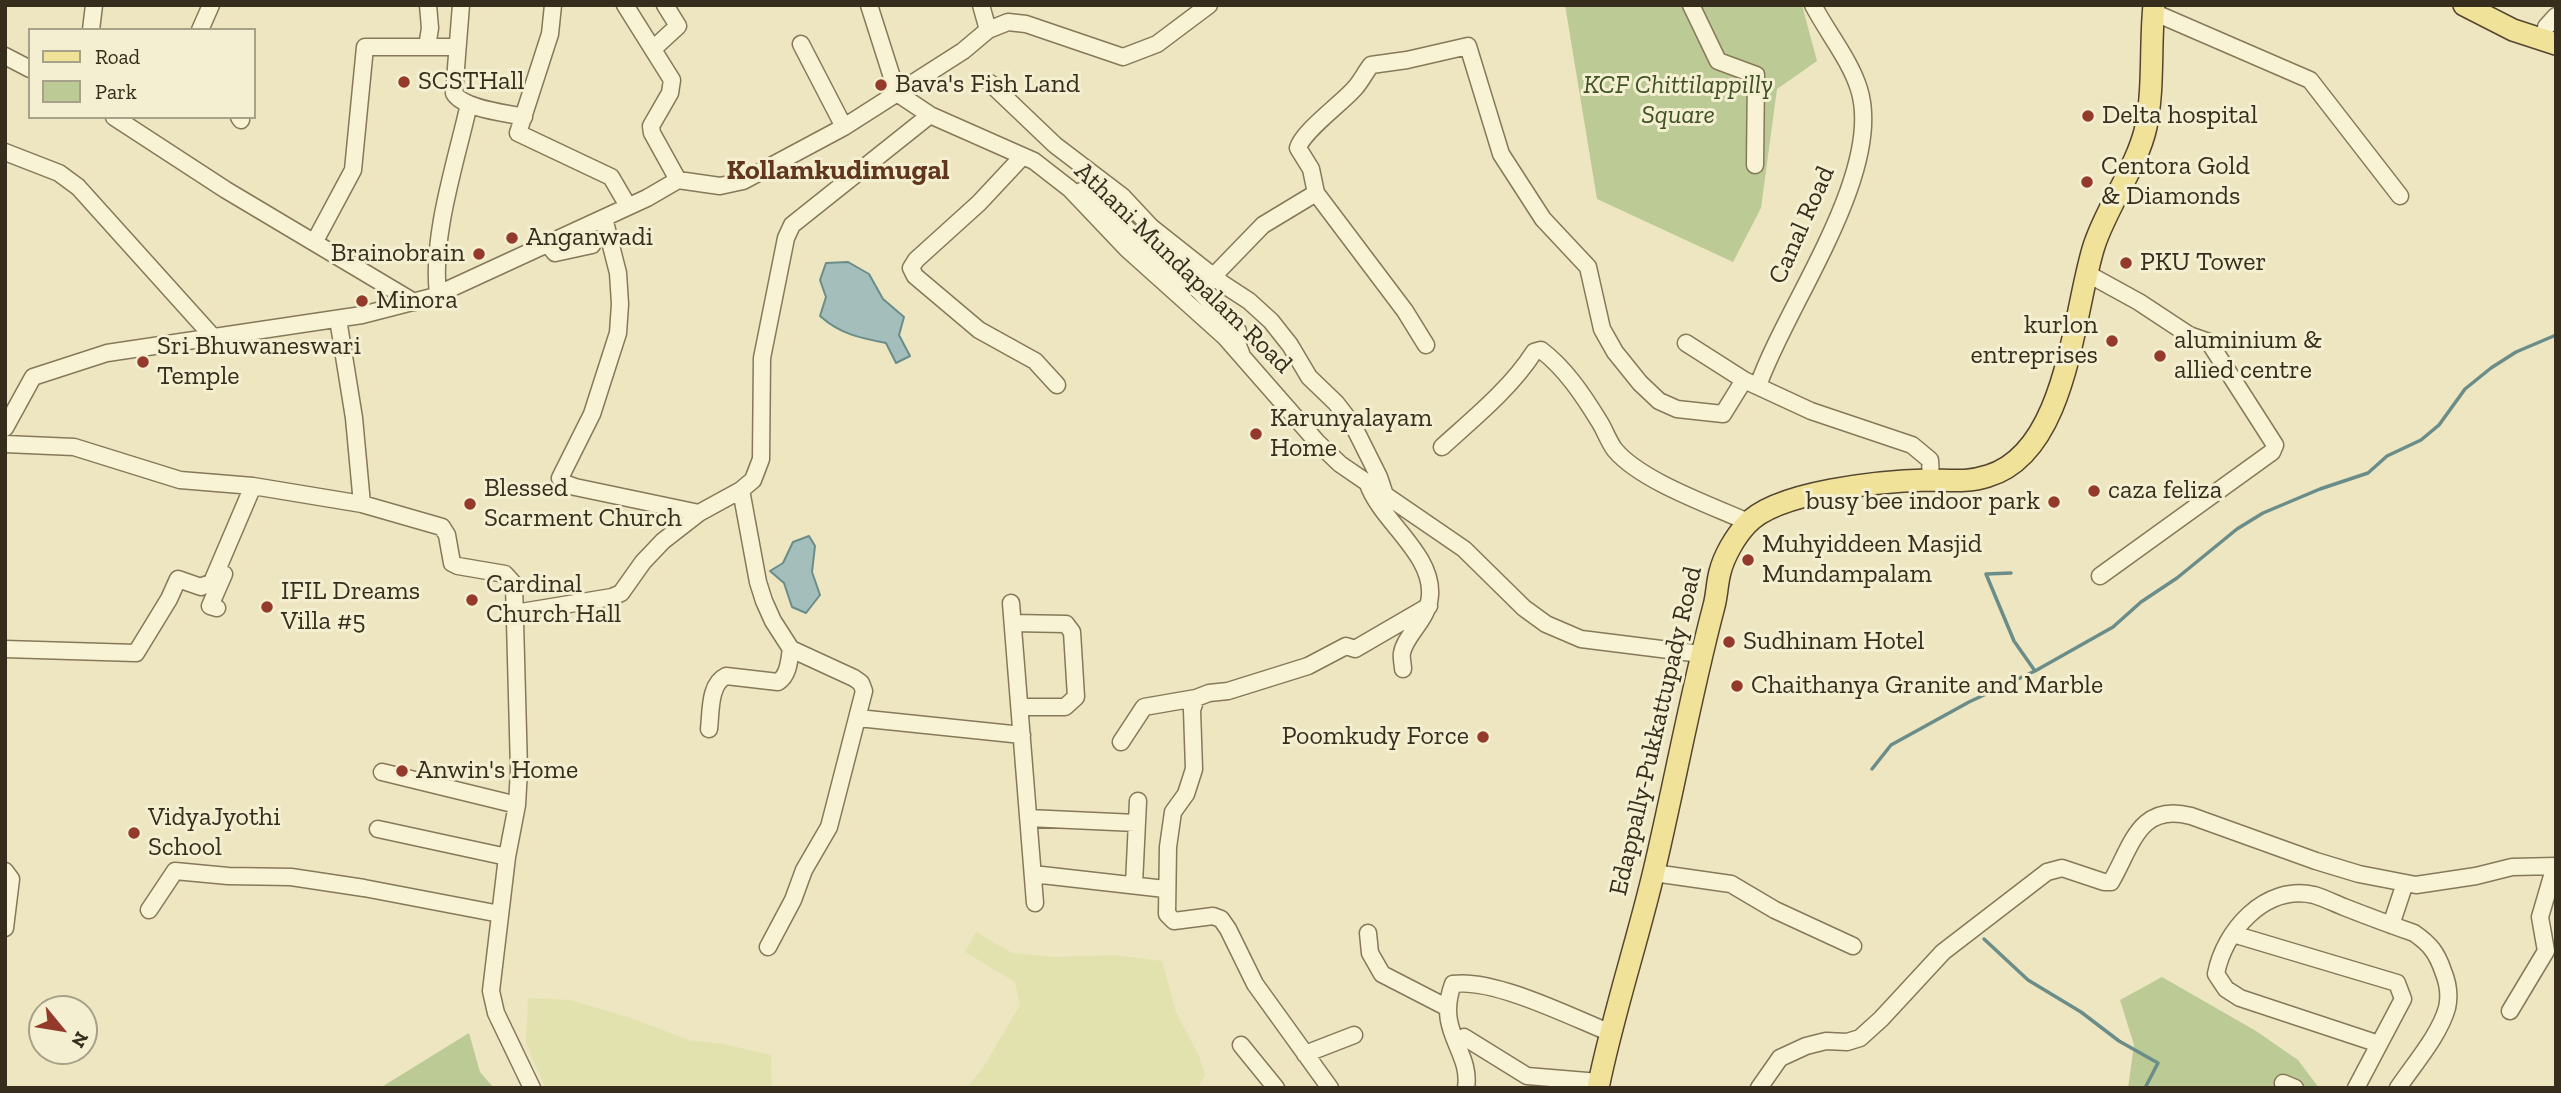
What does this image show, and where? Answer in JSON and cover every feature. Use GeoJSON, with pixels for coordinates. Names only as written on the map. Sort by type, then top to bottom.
{"type":"FeatureCollection","features":[{"type":"Feature","properties":{"kind":"main road"},"geometry":{"type":"LineString","coordinates":[[2463,5],[2513,30],[2553,29]]}},
{"type":"Feature","properties":{"kind":"main road"},"geometry":{"type":"LineString","coordinates":[[2493,5],[2553,29]]}},
{"type":"Feature","properties":{"kind":"main road","name":"Edappally-Pukkattupady Road"},"geometry":{"type":"LineString","coordinates":[[1599,1085],[1654,873],[1721,569],[1735,539],[1748,522],[1781,503],[1876,483],[1970,481],[2013,465],[2028,448],[2041,429],[2059,392],[2072,349],[2094,246],[2146,127],[2153,9]]}},
{"type":"Feature","properties":{"kind":"street"},"geometry":{"type":"LineString","coordinates":[[91,28],[94,5]]}},
{"type":"Feature","properties":{"kind":"street"},"geometry":{"type":"LineString","coordinates":[[201,28],[211,5]]}},
{"type":"Feature","properties":{"kind":"street"},"geometry":{"type":"LineString","coordinates":[[426,47],[430,28],[428,5]]}},
{"type":"Feature","properties":{"kind":"street"},"geometry":{"type":"LineString","coordinates":[[461,5],[454,93],[458,100],[469,104],[524,117]]}},
{"type":"Feature","properties":{"kind":"street"},"geometry":{"type":"LineString","coordinates":[[553,5],[550,34],[518,132],[611,177],[628,206]]}},
{"type":"Feature","properties":{"kind":"street"},"geometry":{"type":"LineString","coordinates":[[625,5],[672,80],[673,87],[651,126],[652,134],[678,180]]}},
{"type":"Feature","properties":{"kind":"street"},"geometry":{"type":"LineString","coordinates":[[653,50],[678,26],[665,5]]}},
{"type":"Feature","properties":{"kind":"street"},"geometry":{"type":"LineString","coordinates":[[869,5],[897,93]]}},
{"type":"Feature","properties":{"kind":"street"},"geometry":{"type":"LineString","coordinates":[[981,5],[988,30]]}},
{"type":"Feature","properties":{"kind":"street"},"geometry":{"type":"LineString","coordinates":[[1691,5],[1718,61],[1756,75],[1755,164]]}},
{"type":"Feature","properties":{"kind":"street","name":"Canal Road"},"geometry":{"type":"LineString","coordinates":[[1315,193],[1311,169],[1298,148],[1300,139],[1340,104],[1357,86],[1371,65],[1468,46],[1501,154],[1543,219],[1588,267],[1602,328],[1615,352],[1640,383],[1659,401],[1677,410],[1723,414],[1751,383],[1768,357],[1835,224],[1854,173],[1864,119],[1859,89],[1813,5]]}},
{"type":"Feature","properties":{"kind":"street"},"geometry":{"type":"LineString","coordinates":[[5,428],[33,377],[107,353],[338,319],[414,302],[438,294],[604,218],[678,180],[720,186],[743,181],[844,127],[963,51],[988,30],[1009,22],[1026,23],[1123,57],[1157,44],[1205,6]]}},
{"type":"Feature","properties":{"kind":"street"},"geometry":{"type":"LineString","coordinates":[[2153,9],[2310,80],[2400,196]]}},
{"type":"Feature","properties":{"kind":"street"},"geometry":{"type":"LineString","coordinates":[[801,44],[844,127]]}},
{"type":"Feature","properties":{"kind":"street"},"geometry":{"type":"LineString","coordinates":[[315,241],[353,170],[365,47],[457,47]]}},
{"type":"Feature","properties":{"kind":"street"},"geometry":{"type":"LineString","coordinates":[[5,56],[28,68]]}},
{"type":"Feature","properties":{"kind":"street"},"geometry":{"type":"LineString","coordinates":[[990,83],[1055,145],[1122,196],[1151,227],[1249,301],[1271,321],[1290,345],[1309,377],[1336,403],[1353,425],[1380,477],[1384,492]]}},
{"type":"Feature","properties":{"kind":"street","name":"Athani Mundapalam Road"},"geometry":{"type":"LineString","coordinates":[[897,93],[930,115],[1034,161],[1070,189],[1127,249],[1187,300],[1241,353],[1317,442],[1340,464],[1464,549],[1524,608],[1546,625],[1581,639],[1701,654]]}},
{"type":"Feature","properties":{"kind":"street"},"geometry":{"type":"LineString","coordinates":[[438,294],[435,271],[437,246],[469,104]]}},
{"type":"Feature","properties":{"kind":"street"},"geometry":{"type":"LineString","coordinates":[[514,613],[612,597],[621,593],[643,562],[663,541],[699,513],[741,490],[753,480],[761,459],[762,358],[786,238],[792,225],[930,115]]}},
{"type":"Feature","properties":{"kind":"street"},"geometry":{"type":"LineString","coordinates":[[123,119],[140,123],[226,190],[414,302]]}},
{"type":"Feature","properties":{"kind":"street"},"geometry":{"type":"LineString","coordinates":[[5,152],[59,173],[78,187],[214,338]]}},
{"type":"Feature","properties":{"kind":"street"},"geometry":{"type":"LineString","coordinates":[[1022,157],[979,203],[916,260],[911,268],[915,276],[979,330],[1035,361],[1057,385]]}},
{"type":"Feature","properties":{"kind":"street"},"geometry":{"type":"LineString","coordinates":[[1070,189],[1082,192],[1101,204],[1144,246],[1199,291],[1238,331],[1237,342],[1241,353]]}},
{"type":"Feature","properties":{"kind":"street"},"geometry":{"type":"LineString","coordinates":[[1199,291],[1263,225],[1315,193],[1405,311],[1426,345]]}},
{"type":"Feature","properties":{"kind":"street"},"geometry":{"type":"LineString","coordinates":[[604,218],[618,272],[618,333],[592,414],[560,478],[564,484],[575,488],[699,513]]}},
{"type":"Feature","properties":{"kind":"street"},"geometry":{"type":"LineString","coordinates":[[546,243],[555,253],[593,244]]}},
{"type":"Feature","properties":{"kind":"street"},"geometry":{"type":"LineString","coordinates":[[2088,274],[2189,335],[2210,342],[2275,445],[2272,452],[2101,576]]}},
{"type":"Feature","properties":{"kind":"street"},"geometry":{"type":"LineString","coordinates":[[338,319],[354,418],[362,504]]}},
{"type":"Feature","properties":{"kind":"street"},"geometry":{"type":"LineString","coordinates":[[1686,343],[1751,383],[1811,411],[1912,445],[1930,460],[1931,480]]}},
{"type":"Feature","properties":{"kind":"street"},"geometry":{"type":"LineString","coordinates":[[1442,447],[1521,372],[1534,352],[1541,350],[1572,380],[1600,422],[1613,448],[1628,463],[1674,488],[1748,522]]}},
{"type":"Feature","properties":{"kind":"street"},"geometry":{"type":"LineString","coordinates":[[5,444],[74,447],[180,480],[258,487],[362,504],[442,527],[447,535],[452,563],[505,574],[510,578],[514,584],[519,770],[517,805],[507,857],[491,991],[496,1013],[532,1088]]}},
{"type":"Feature","properties":{"kind":"street"},"geometry":{"type":"LineString","coordinates":[[1368,484],[1374,500],[1422,562],[1429,576],[1429,606],[1402,651],[1403,669]]}},
{"type":"Feature","properties":{"kind":"street"},"geometry":{"type":"LineString","coordinates":[[217,608],[210,606],[215,584],[258,487]]}},
{"type":"Feature","properties":{"kind":"street"},"geometry":{"type":"LineString","coordinates":[[741,490],[764,601],[791,649],[861,683],[864,691],[829,827],[804,870],[793,900],[768,947]]}},
{"type":"Feature","properties":{"kind":"street"},"geometry":{"type":"LineString","coordinates":[[5,649],[136,653],[178,579],[201,587],[215,584]]}},
{"type":"Feature","properties":{"kind":"street"},"geometry":{"type":"LineString","coordinates":[[1011,603],[1035,903]]}},
{"type":"Feature","properties":{"kind":"street"},"geometry":{"type":"LineString","coordinates":[[1121,742],[1144,707],[1228,691],[1308,666],[1346,646],[1355,649],[1429,606]]}},
{"type":"Feature","properties":{"kind":"street"},"geometry":{"type":"LineString","coordinates":[[1013,624],[1066,624],[1072,632],[1076,697],[1065,707],[1020,707]]}},
{"type":"Feature","properties":{"kind":"street"},"geometry":{"type":"LineString","coordinates":[[709,729],[713,695],[721,678],[726,676],[778,682],[786,672],[791,649]]}},
{"type":"Feature","properties":{"kind":"street"},"geometry":{"type":"LineString","coordinates":[[1196,698],[1192,710],[1194,769],[1186,794],[1173,812],[1168,847],[1167,914],[1174,921],[1213,916],[1221,919],[1255,984],[1330,1088]]}},
{"type":"Feature","properties":{"kind":"street"},"geometry":{"type":"LineString","coordinates":[[858,718],[1022,735]]}},
{"type":"Feature","properties":{"kind":"street"},"geometry":{"type":"LineString","coordinates":[[382,772],[517,805]]}},
{"type":"Feature","properties":{"kind":"street"},"geometry":{"type":"LineString","coordinates":[[1135,884],[1138,801]]}},
{"type":"Feature","properties":{"kind":"street"},"geometry":{"type":"LineString","coordinates":[[1759,1088],[1780,1058],[1805,1046],[1860,1038],[1943,952],[2046,872],[2062,868],[2111,882],[2140,828],[2163,813],[2172,811],[2359,874],[2416,885],[2512,867],[2555,866],[2540,917],[2546,951],[2510,1011]]}},
{"type":"Feature","properties":{"kind":"street"},"geometry":{"type":"LineString","coordinates":[[1028,818],[1136,823]]}},
{"type":"Feature","properties":{"kind":"street"},"geometry":{"type":"LineString","coordinates":[[378,829],[507,857]]}},
{"type":"Feature","properties":{"kind":"street"},"geometry":{"type":"LineString","coordinates":[[5,871],[12,879],[5,928]]}},
{"type":"Feature","properties":{"kind":"street"},"geometry":{"type":"LineString","coordinates":[[149,910],[174,871],[228,876],[291,877],[500,914]]}},
{"type":"Feature","properties":{"kind":"street"},"geometry":{"type":"LineString","coordinates":[[1654,873],[1731,884],[1775,910],[1853,946]]}},
{"type":"Feature","properties":{"kind":"street"},"geometry":{"type":"LineString","coordinates":[[1033,874],[1166,889]]}},
{"type":"Feature","properties":{"kind":"street"},"geometry":{"type":"LineString","coordinates":[[2391,925],[2405,883]]}},
{"type":"Feature","properties":{"kind":"street"},"geometry":{"type":"LineString","coordinates":[[2379,1044],[2240,998],[2226,989],[2216,974],[2219,961],[2233,934],[2251,911],[2284,896],[2314,895],[2414,933],[2437,953],[2448,986],[2447,1008],[2436,1030],[2398,1088]]}},
{"type":"Feature","properties":{"kind":"street"},"geometry":{"type":"LineString","coordinates":[[1368,933],[1370,953],[1382,974],[1448,1008]]}},
{"type":"Feature","properties":{"kind":"street"},"geometry":{"type":"LineString","coordinates":[[2233,934],[2397,983],[2403,999],[2356,1088]]}},
{"type":"Feature","properties":{"kind":"street"},"geometry":{"type":"LineString","coordinates":[[1466,1088],[1466,1071],[1454,1040],[1448,1008],[1448,997],[1453,984],[1465,982],[1527,998],[1611,1033]]}},
{"type":"Feature","properties":{"kind":"street"},"geometry":{"type":"LineString","coordinates":[[1305,1054],[1354,1035]]}},
{"type":"Feature","properties":{"kind":"street"},"geometry":{"type":"LineString","coordinates":[[1464,1037],[1527,1076],[1599,1085]]}},
{"type":"Feature","properties":{"kind":"street"},"geometry":{"type":"LineString","coordinates":[[1241,1045],[1276,1088]]}},
{"type":"Feature","properties":{"kind":"green space","name":"KCF Chittilappilly Square"},"geometry":{"type":"Polygon","coordinates":[[[1565,5],[1802,5],[1817,61],[1777,89],[1761,208],[1733,262],[1597,199],[1565,5]]]}},
{"type":"Feature","properties":{"kind":"green space"},"geometry":{"type":"Polygon","coordinates":[[[976,932],[1012,953],[1056,957],[1113,955],[1162,961],[1176,1012],[1199,1056],[1205,1075],[1198,1088],[966,1088],[983,1068],[1020,1005],[1015,982],[965,952],[976,932]]]}},
{"type":"Feature","properties":{"kind":"green space"},"geometry":{"type":"Polygon","coordinates":[[[2162,977],[2256,1031],[2298,1060],[2319,1088],[2128,1088],[2134,1045],[2120,1000],[2162,977]]]}},
{"type":"Feature","properties":{"kind":"green space"},"geometry":{"type":"Polygon","coordinates":[[[528,998],[570,1000],[634,1019],[688,1040],[723,1044],[771,1055],[772,1088],[545,1088],[526,1043],[528,998]]]}},
{"type":"Feature","properties":{"kind":"green space"},"geometry":{"type":"Polygon","coordinates":[[[469,1033],[480,1072],[494,1088],[380,1088],[469,1033]]]}},
{"type":"Feature","properties":{"kind":"water"},"geometry":{"type":"Polygon","coordinates":[[[848,262],[869,274],[883,299],[904,317],[899,335],[910,356],[896,363],[886,343],[843,331],[820,316],[826,297],[820,280],[826,263],[848,262]]]}},
{"type":"Feature","properties":{"kind":"water"},"geometry":{"type":"Polygon","coordinates":[[[809,536],[815,546],[812,572],[820,595],[806,613],[792,607],[784,583],[770,571],[783,563],[793,542],[809,536]]]}},
{"type":"Feature","properties":{"kind":"waterway"},"geometry":{"type":"LineString","coordinates":[[2011,573],[1986,574],[2014,641],[2035,671],[2113,627],[2141,602],[2177,578],[2237,529],[2263,513],[2320,489],[2368,473],[2387,456],[2421,440],[2439,425],[2465,389],[2491,368],[2516,352],[2556,335]]}},
{"type":"Feature","properties":{"kind":"waterway"},"geometry":{"type":"LineString","coordinates":[[1872,769],[1891,745],[1969,702],[2035,671]]}},
{"type":"Feature","properties":{"kind":"waterway"},"geometry":{"type":"LineString","coordinates":[[1984,939],[2028,980],[2081,1012],[2119,1041],[2158,1063],[2145,1088]]}},
{"type":"Feature","properties":{"kind":"place","name":"SCSTHall"},"geometry":{"type":"Point","coordinates":[404,82]}},
{"type":"Feature","properties":{"kind":"place","name":"Bava's Fish Land"},"geometry":{"type":"Point","coordinates":[881,85]}},
{"type":"Feature","properties":{"kind":"place","name":"Delta hospital"},"geometry":{"type":"Point","coordinates":[2088,116]}},
{"type":"Feature","properties":{"kind":"place","name":"Centora Gold & Diamonds"},"geometry":{"type":"Point","coordinates":[2087,182]}},
{"type":"Feature","properties":{"kind":"place","name":"Anganwadi"},"geometry":{"type":"Point","coordinates":[512,238]}},
{"type":"Feature","properties":{"kind":"place","name":"Brainobrain"},"geometry":{"type":"Point","coordinates":[479,254]}},
{"type":"Feature","properties":{"kind":"place","name":"PKU Tower"},"geometry":{"type":"Point","coordinates":[2126,263]}},
{"type":"Feature","properties":{"kind":"place","name":"Minora"},"geometry":{"type":"Point","coordinates":[362,301]}},
{"type":"Feature","properties":{"kind":"place","name":"kurlon entreprises"},"geometry":{"type":"Point","coordinates":[2112,341]}},
{"type":"Feature","properties":{"kind":"place","name":"aluminium & allied centre"},"geometry":{"type":"Point","coordinates":[2160,356]}},
{"type":"Feature","properties":{"kind":"place","name":"Sri Bhuwaneswari Temple"},"geometry":{"type":"Point","coordinates":[143,362]}},
{"type":"Feature","properties":{"kind":"place","name":"Karunyalayam Home"},"geometry":{"type":"Point","coordinates":[1256,434]}},
{"type":"Feature","properties":{"kind":"place","name":"caza feliza"},"geometry":{"type":"Point","coordinates":[2094,491]}},
{"type":"Feature","properties":{"kind":"place","name":"busy bee indoor park"},"geometry":{"type":"Point","coordinates":[2054,502]}},
{"type":"Feature","properties":{"kind":"place","name":"Blessed Scarment Church"},"geometry":{"type":"Point","coordinates":[470,504]}},
{"type":"Feature","properties":{"kind":"place","name":"Muhyiddeen Masjid Mundampalam"},"geometry":{"type":"Point","coordinates":[1748,560]}},
{"type":"Feature","properties":{"kind":"place","name":"Cardinal Church Hall"},"geometry":{"type":"Point","coordinates":[472,600]}},
{"type":"Feature","properties":{"kind":"place","name":"IFIL Dreams Villa #5"},"geometry":{"type":"Point","coordinates":[267,607]}},
{"type":"Feature","properties":{"kind":"place","name":"Sudhinam Hotel"},"geometry":{"type":"Point","coordinates":[1729,642]}},
{"type":"Feature","properties":{"kind":"place","name":"Chaithanya Granite and Marble"},"geometry":{"type":"Point","coordinates":[1737,686]}},
{"type":"Feature","properties":{"kind":"place","name":"Poomkudy Force"},"geometry":{"type":"Point","coordinates":[1483,737]}},
{"type":"Feature","properties":{"kind":"place","name":"Anwin's Home"},"geometry":{"type":"Point","coordinates":[402,771]}},
{"type":"Feature","properties":{"kind":"place","name":"VidyaJyothi School"},"geometry":{"type":"Point","coordinates":[134,833]}},
{"type":"Feature","properties":{"kind":"district","name":"Kollamkudimugal"},"geometry":{"type":"Point","coordinates":[838,171]}}]}
